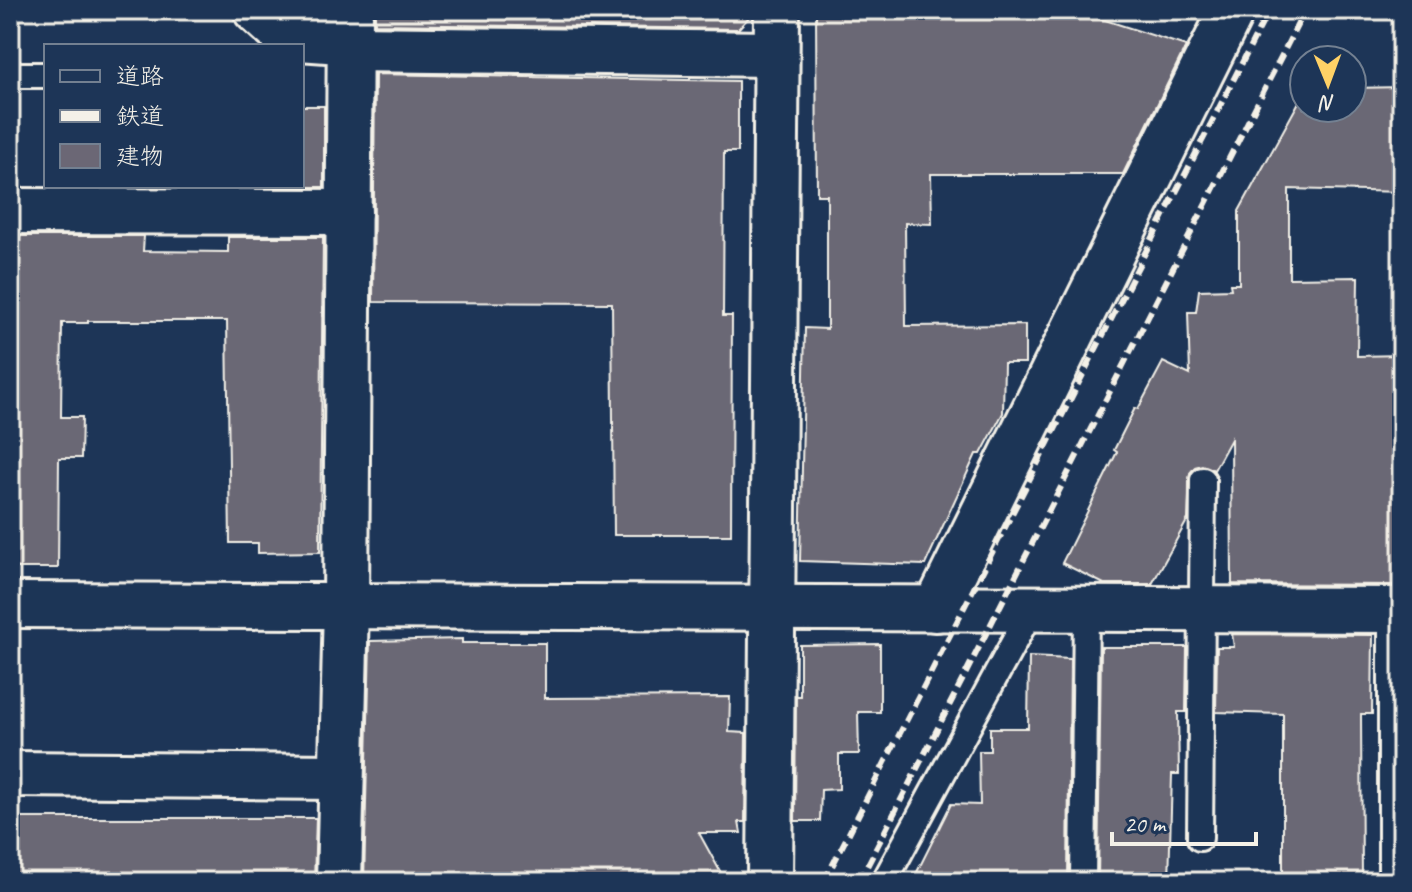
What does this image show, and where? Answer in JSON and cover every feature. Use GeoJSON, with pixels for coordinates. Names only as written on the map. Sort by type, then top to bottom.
{"type":"FeatureCollection","features":[{"type":"Feature","properties":{"kind":"street"},"geometry":{"type":"LineString","coordinates":[[256,10],[286,37],[341,41],[350,30]]}},
{"type":"Feature","properties":{"kind":"street"},"geometry":{"type":"LineString","coordinates":[[770,882],[777,10]]}},
{"type":"Feature","properties":{"kind":"street"},"geometry":{"type":"LineString","coordinates":[[936,609],[1232,10]]}},
{"type":"Feature","properties":{"kind":"street"},"geometry":{"type":"LineString","coordinates":[[350,30],[776,54]]}},
{"type":"Feature","properties":{"kind":"street"},"geometry":{"type":"LineString","coordinates":[[339,882],[346,606],[350,30]]}},
{"type":"Feature","properties":{"kind":"street"},"geometry":{"type":"LineString","coordinates":[[10,211],[349,212]]}},
{"type":"Feature","properties":{"kind":"street"},"geometry":{"type":"LineString","coordinates":[[10,605],[1402,610],[1401,882]]}},
{"type":"Feature","properties":{"kind":"street"},"geometry":{"type":"LineString","coordinates":[[10,774],[340,777]]}},
{"type":"Feature","properties":{"kind":"lane"},"geometry":{"type":"LineString","coordinates":[[10,75],[44,75]]}},
{"type":"Feature","properties":{"kind":"lane"},"geometry":{"type":"LineString","coordinates":[[1200,838],[1203,480]]}},
{"type":"Feature","properties":{"kind":"lane"},"geometry":{"type":"LineString","coordinates":[[884,882],[1033,607]]}},
{"type":"Feature","properties":{"kind":"lane"},"geometry":{"type":"LineString","coordinates":[[1083,882],[1086,609]]}},
{"type":"Feature","properties":{"kind":"building"},"geometry":{"type":"Polygon","coordinates":[[[375,10],[752,10],[752,14],[738,29],[375,24],[375,10]]]}},
{"type":"Feature","properties":{"kind":"building"},"geometry":{"type":"Polygon","coordinates":[[[816,10],[1074,10],[1186,46],[1123,174],[931,174],[932,224],[905,223],[906,326],[1025,325],[1025,363],[1004,363],[1003,413],[981,454],[976,454],[925,565],[800,561],[805,328],[827,329],[827,195],[817,195],[816,10]]]}},
{"type":"Feature","properties":{"kind":"building"},"geometry":{"type":"Polygon","coordinates":[[[375,74],[738,81],[738,152],[724,152],[723,316],[732,316],[731,535],[614,535],[612,303],[373,302],[375,74]]]}},
{"type":"Feature","properties":{"kind":"building"},"geometry":{"type":"Polygon","coordinates":[[[1402,87],[1402,192],[1289,189],[1289,278],[1358,277],[1357,356],[1402,355],[1402,585],[1232,584],[1231,439],[1214,470],[1202,465],[1190,473],[1188,519],[1152,584],[1104,584],[1062,563],[1117,452],[1114,450],[1135,408],[1138,409],[1163,362],[1190,375],[1188,312],[1196,312],[1199,290],[1231,289],[1230,284],[1239,284],[1239,211],[1288,122],[1368,124],[1368,88],[1402,87]]]}},
{"type":"Feature","properties":{"kind":"building"},"geometry":{"type":"Polygon","coordinates":[[[304,106],[324,106],[324,187],[304,187],[304,106]]]}},
{"type":"Feature","properties":{"kind":"building"},"geometry":{"type":"Polygon","coordinates":[[[10,236],[144,236],[143,251],[228,252],[228,237],[323,237],[320,552],[258,553],[258,543],[230,543],[227,321],[88,321],[62,323],[61,417],[82,417],[81,458],[59,458],[58,568],[10,568],[10,236]]]}},
{"type":"Feature","properties":{"kind":"building"},"geometry":{"type":"Polygon","coordinates":[[[1232,634],[1373,635],[1372,714],[1361,714],[1362,882],[1283,882],[1283,714],[1216,712],[1217,647],[1234,647],[1232,634]]]}},
{"type":"Feature","properties":{"kind":"building"},"geometry":{"type":"Polygon","coordinates":[[[462,639],[462,643],[545,643],[545,698],[730,697],[729,732],[746,733],[745,822],[739,822],[741,833],[699,833],[726,882],[364,882],[370,641],[462,639]]]}},
{"type":"Feature","properties":{"kind":"building"},"geometry":{"type":"Polygon","coordinates":[[[880,644],[880,712],[858,712],[859,754],[839,754],[839,789],[821,790],[820,821],[795,821],[796,696],[800,696],[800,645],[880,644]]]}},
{"type":"Feature","properties":{"kind":"building"},"geometry":{"type":"Polygon","coordinates":[[[1101,647],[1187,647],[1186,712],[1178,712],[1179,774],[1172,774],[1169,882],[1098,882],[1101,647]]]}},
{"type":"Feature","properties":{"kind":"building"},"geometry":{"type":"Polygon","coordinates":[[[1029,657],[1070,659],[1068,882],[912,882],[951,804],[980,805],[979,751],[990,751],[990,728],[1028,728],[1029,657]]]}},
{"type":"Feature","properties":{"kind":"building"},"geometry":{"type":"Polygon","coordinates":[[[10,818],[316,818],[314,882],[15,880],[15,876],[10,876],[10,818]]]}},
{"type":"Feature","properties":{"kind":"railway"},"geometry":{"type":"LineString","coordinates":[[824,882],[1269,10]]}},
{"type":"Feature","properties":{"kind":"railway"},"geometry":{"type":"LineString","coordinates":[[859,882],[1305,10]]}}]}
